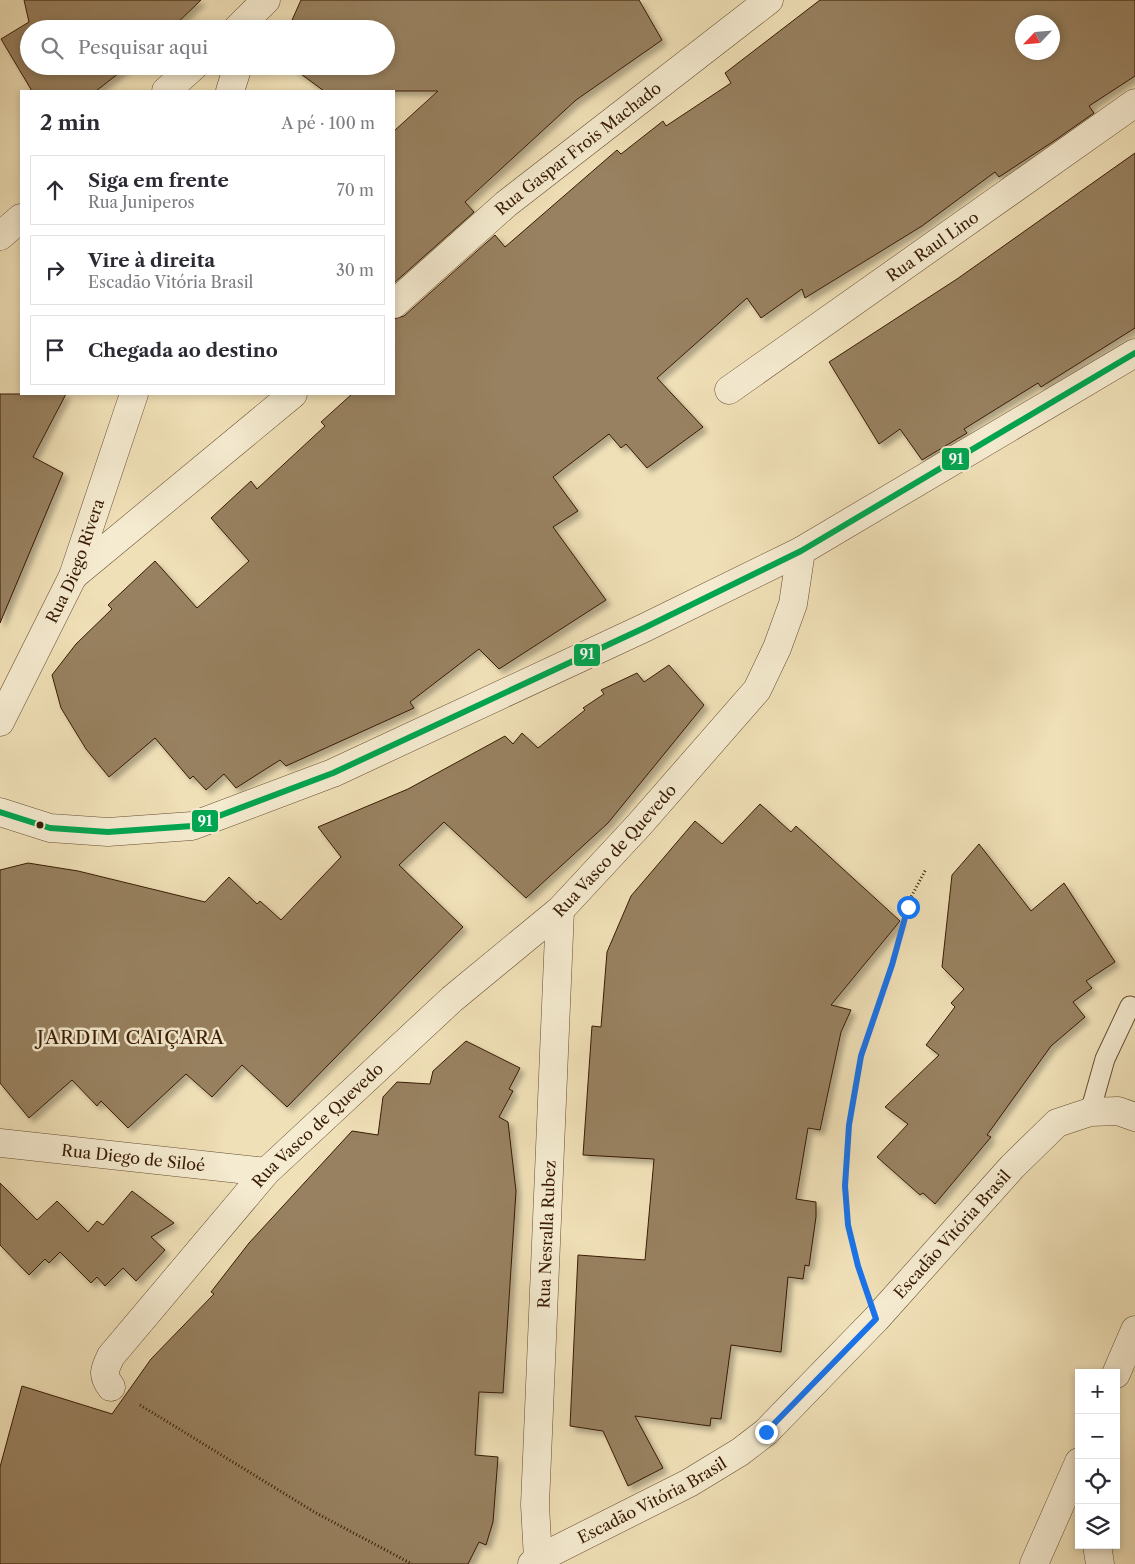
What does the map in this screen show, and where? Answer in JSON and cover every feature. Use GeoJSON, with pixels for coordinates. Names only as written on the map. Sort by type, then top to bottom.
{"type":"FeatureCollection","features":[{"type":"Feature","properties":{"kind":"street","name":"Rua Gaspar Frois Machado"},"geometry":{"type":"LineString","coordinates":[[395,303],[506,204],[769,0]]}},
{"type":"Feature","properties":{"kind":"street"},"geometry":{"type":"LineString","coordinates":[[167,90],[184,75]]}},
{"type":"Feature","properties":{"kind":"street"},"geometry":{"type":"LineString","coordinates":[[230,90],[235,75]]}},
{"type":"Feature","properties":{"kind":"street","name":"Rua Raul Lino"},"geometry":{"type":"LineString","coordinates":[[729,390],[1135,102]]}},
{"type":"Feature","properties":{"kind":"street"},"geometry":{"type":"LineString","coordinates":[[0,236],[20,219]]}},
{"type":"Feature","properties":{"kind":"street"},"geometry":{"type":"LineString","coordinates":[[0,812],[50,828],[108,832],[192,826],[333,773],[644,628],[801,551],[1135,353]]}},
{"type":"Feature","properties":{"kind":"street","name":"Rua Diego Rivera"},"geometry":{"type":"LineString","coordinates":[[0,722],[73,576],[134,395]]}},
{"type":"Feature","properties":{"kind":"street"},"geometry":{"type":"LineString","coordinates":[[73,576],[292,395]]}},
{"type":"Feature","properties":{"kind":"street","name":"Rua Vasco de Quevedo"},"geometry":{"type":"LineString","coordinates":[[111,1387],[104,1378],[104,1372],[111,1356],[266,1172],[452,999],[560,910],[639,825],[757,690],[777,648],[793,604],[801,551]]}},
{"type":"Feature","properties":{"kind":"street","name":"Rua Nesralla Rubez"},"geometry":{"type":"LineString","coordinates":[[535,1562],[535,1505],[560,910]]}},
{"type":"Feature","properties":{"kind":"street","name":"Escadão Vitória Brasil"},"geometry":{"type":"LineString","coordinates":[[535,1562],[689,1483],[740,1452],[766,1432],[876,1319],[1012,1167],[1057,1123],[1090,1112],[1118,1111],[1135,1116]]}},
{"type":"Feature","properties":{"kind":"street","name":"Rua Diego de Siloé"},"geometry":{"type":"LineString","coordinates":[[0,1143],[266,1172]]}},
{"type":"Feature","properties":{"kind":"street"},"geometry":{"type":"LineString","coordinates":[[1118,1369],[1135,1330]]}},
{"type":"Feature","properties":{"kind":"street"},"geometry":{"type":"LineString","coordinates":[[1034,1564],[1075,1471]]}},
{"type":"Feature","properties":{"kind":"street"},"geometry":{"type":"LineString","coordinates":[[1098,1549],[1100,1564]]}},
{"type":"Feature","properties":{"kind":"lane"},"geometry":{"type":"LineString","coordinates":[[1090,1112],[1105,1059],[1130,1006]]}},
{"type":"Feature","properties":{"kind":"path"},"geometry":{"type":"LineString","coordinates":[[876,1319],[858,1266],[848,1225],[845,1186],[849,1125],[861,1056],[892,965],[910,899],[926,869]]}},
{"type":"Feature","properties":{"kind":"path"},"geometry":{"type":"LineString","coordinates":[[111,1387],[316,1513],[412,1564]]}},
{"type":"Feature","properties":{"kind":"building"},"geometry":{"type":"Polygon","coordinates":[[[24,0],[201,0],[180,20],[29,20],[24,0]]]}},
{"type":"Feature","properties":{"kind":"building"},"geometry":{"type":"Polygon","coordinates":[[[301,0],[639,0],[662,40],[576,100],[465,202],[474,212],[395,282],[395,130],[438,91],[323,90],[302,75],[395,75],[395,20],[292,20],[301,0]]]}},
{"type":"Feature","properties":{"kind":"building"},"geometry":{"type":"Polygon","coordinates":[[[820,0],[1135,0],[1135,76],[1089,106],[1094,113],[999,177],[995,172],[922,226],[805,298],[802,289],[761,318],[747,298],[657,378],[703,427],[647,468],[626,444],[621,448],[609,434],[553,477],[578,511],[553,527],[606,600],[499,669],[479,649],[410,702],[414,708],[286,766],[280,760],[236,788],[224,774],[206,790],[193,776],[190,779],[155,738],[109,777],[86,749],[61,708],[52,675],[76,644],[112,609],[108,605],[155,561],[197,608],[249,561],[211,518],[251,481],[257,489],[325,426],[321,422],[351,395],[395,395],[395,319],[404,316],[495,235],[505,247],[617,150],[621,154],[663,121],[666,126],[731,83],[725,73],[820,0]]]}},
{"type":"Feature","properties":{"kind":"building"},"geometry":{"type":"Polygon","coordinates":[[[20,27],[20,71],[1,39],[20,27]]]}},
{"type":"Feature","properties":{"kind":"building"},"geometry":{"type":"Polygon","coordinates":[[[22,75],[116,75],[97,90],[31,90],[22,75]]]}},
{"type":"Feature","properties":{"kind":"building"},"geometry":{"type":"Polygon","coordinates":[[[1135,153],[1135,328],[1041,387],[1038,383],[964,429],[967,433],[922,460],[900,429],[879,444],[829,362],[957,279],[1135,153]]]}},
{"type":"Feature","properties":{"kind":"building"},"geometry":{"type":"Polygon","coordinates":[[[0,394],[65,395],[33,457],[63,473],[0,623],[0,394]]]}},
{"type":"Feature","properties":{"kind":"building"},"geometry":{"type":"Polygon","coordinates":[[[669,665],[704,705],[608,823],[526,898],[444,822],[399,865],[463,927],[287,1107],[242,1065],[212,1097],[186,1074],[128,1128],[101,1101],[97,1106],[72,1080],[29,1118],[0,1083],[0,870],[28,863],[78,871],[205,902],[229,877],[257,904],[260,901],[281,920],[341,857],[318,827],[408,789],[505,736],[513,744],[522,733],[538,748],[585,710],[583,708],[604,694],[601,690],[637,673],[644,682],[669,665]]]}},
{"type":"Feature","properties":{"kind":"building"},"geometry":{"type":"Polygon","coordinates":[[[760,804],[791,832],[796,826],[900,921],[831,1005],[851,1010],[841,1032],[820,1130],[808,1128],[796,1199],[816,1202],[816,1217],[809,1266],[805,1265],[803,1279],[788,1277],[781,1352],[731,1345],[721,1419],[711,1418],[710,1426],[635,1416],[663,1468],[628,1486],[603,1431],[570,1426],[578,1255],[645,1260],[654,1159],[583,1155],[592,1026],[601,1027],[607,952],[631,896],[695,821],[722,844],[760,804]]]}},
{"type":"Feature","properties":{"kind":"building"},"geometry":{"type":"Polygon","coordinates":[[[979,844],[1031,911],[1064,883],[1115,962],[1086,981],[1092,988],[1073,1002],[1085,1017],[1051,1046],[987,1135],[991,1137],[935,1204],[923,1193],[920,1195],[877,1157],[908,1124],[885,1107],[939,1055],[926,1045],[955,1007],[951,1003],[964,989],[942,967],[952,875],[979,844]]]}},
{"type":"Feature","properties":{"kind":"building"},"geometry":{"type":"Polygon","coordinates":[[[466,1041],[520,1068],[509,1089],[513,1091],[499,1117],[508,1122],[516,1191],[503,1393],[479,1392],[475,1455],[498,1457],[493,1522],[486,1545],[479,1542],[468,1564],[0,1564],[0,1467],[22,1386],[112,1414],[151,1359],[214,1294],[211,1292],[249,1243],[352,1131],[378,1135],[383,1097],[397,1082],[430,1084],[433,1071],[466,1041]]]}},
{"type":"Feature","properties":{"kind":"building"},"geometry":{"type":"Polygon","coordinates":[[[0,1183],[37,1220],[57,1201],[88,1232],[97,1221],[103,1225],[132,1191],[174,1223],[151,1237],[165,1250],[136,1281],[123,1268],[105,1286],[97,1277],[91,1283],[60,1252],[49,1263],[45,1259],[29,1275],[0,1245],[0,1183]]]}},
{"type":"Feature","properties":{"kind":"transit line","name":"91"},"geometry":{"type":"LineString","coordinates":[[0,812],[50,828],[108,832],[192,826],[333,773],[644,628],[801,551],[1135,353]]}},
{"type":"Feature","properties":{"kind":"district","name":"JARDIM CAIÇARA"},"geometry":{"type":"Point","coordinates":[131,1037]}},
{"type":"Feature","properties":{"kind":"route"},"geometry":{"type":"LineString","coordinates":[[766,1432],[876,1319],[858,1266],[848,1225],[845,1186],[849,1125],[861,1056],[892,965],[908,907]]}}]}
